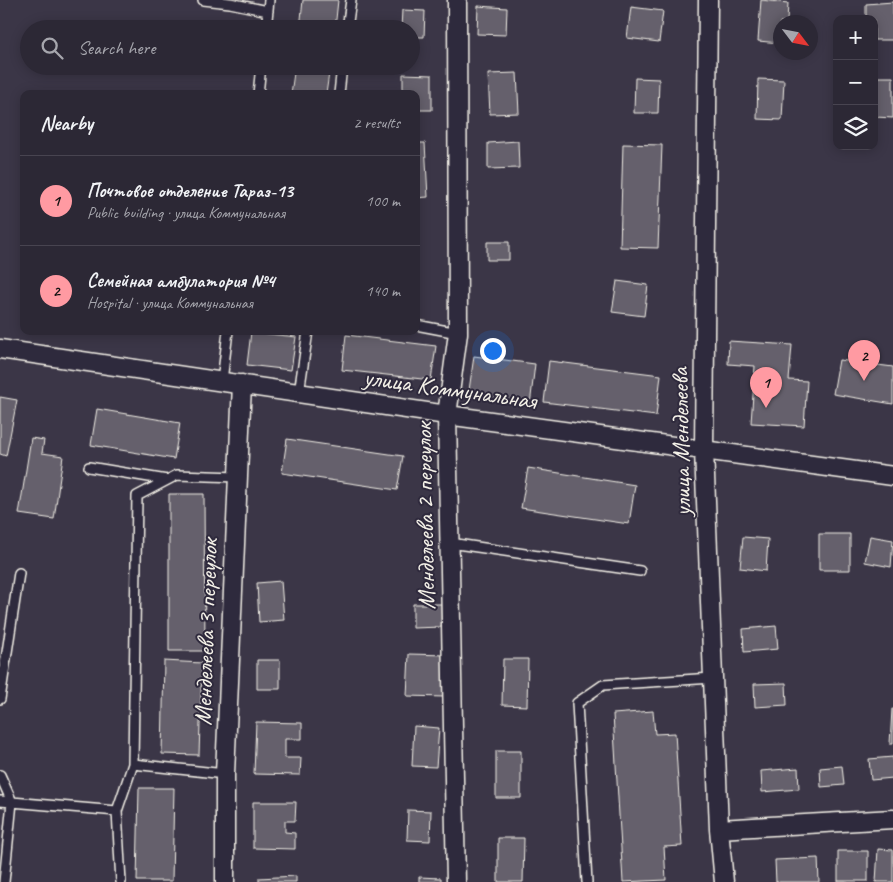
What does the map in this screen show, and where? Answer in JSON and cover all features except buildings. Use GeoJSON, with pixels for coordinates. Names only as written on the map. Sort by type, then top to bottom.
{"type":"FeatureCollection","features":[{"type":"Feature","properties":{"kind":"street","name":"Менделеева 2 переулок"},"geometry":{"type":"LineString","coordinates":[[456,882],[448,415],[458,333],[457,0]]}},
{"type":"Feature","properties":{"kind":"street","name":"улица Менделеева"},"geometry":{"type":"LineString","coordinates":[[708,0],[704,450],[719,829],[724,882]]}},
{"type":"Feature","properties":{"kind":"street","name":"улица Коммунальная"},"geometry":{"type":"LineString","coordinates":[[0,349],[448,415],[893,476]]}},
{"type":"Feature","properties":{"kind":"street","name":"Менделеева 3 переулок"},"geometry":{"type":"LineString","coordinates":[[225,882],[225,774],[242,384]]}},
{"type":"Feature","properties":{"kind":"street"},"geometry":{"type":"LineString","coordinates":[[719,829],[893,819]]}},
{"type":"Feature","properties":{"kind":"lane"},"geometry":{"type":"LineString","coordinates":[[203,0],[230,3],[268,11]]}},
{"type":"Feature","properties":{"kind":"lane"},"geometry":{"type":"LineString","coordinates":[[267,20],[269,0]]}},
{"type":"Feature","properties":{"kind":"lane"},"geometry":{"type":"LineString","coordinates":[[348,20],[350,0]]}},
{"type":"Feature","properties":{"kind":"lane"},"geometry":{"type":"LineString","coordinates":[[258,90],[260,75]]}},
{"type":"Feature","properties":{"kind":"lane"},"geometry":{"type":"LineString","coordinates":[[339,90],[341,75]]}},
{"type":"Feature","properties":{"kind":"lane"},"geometry":{"type":"LineString","coordinates":[[420,326],[458,333]]}},
{"type":"Feature","properties":{"kind":"lane"},"geometry":{"type":"LineString","coordinates":[[222,381],[228,335]]}},
{"type":"Feature","properties":{"kind":"lane"},"geometry":{"type":"LineString","coordinates":[[299,392],[307,335]]}},
{"type":"Feature","properties":{"kind":"lane"},"geometry":{"type":"LineString","coordinates":[[89,467],[167,480]]}},
{"type":"Feature","properties":{"kind":"lane"},"geometry":{"type":"LineString","coordinates":[[121,882],[117,811],[133,764],[137,496],[177,475],[238,477]]}},
{"type":"Feature","properties":{"kind":"lane"},"geometry":{"type":"LineString","coordinates":[[450,543],[640,571]]}},
{"type":"Feature","properties":{"kind":"lane"},"geometry":{"type":"LineString","coordinates":[[0,699],[2,672],[19,572]]}},
{"type":"Feature","properties":{"kind":"lane"},"geometry":{"type":"LineString","coordinates":[[587,882],[578,703],[603,684],[713,678]]}},
{"type":"Feature","properties":{"kind":"lane"},"geometry":{"type":"LineString","coordinates":[[133,764],[225,774]]}},
{"type":"Feature","properties":{"kind":"lane"},"geometry":{"type":"LineString","coordinates":[[0,775],[12,802],[4,882]]}},
{"type":"Feature","properties":{"kind":"lane"},"geometry":{"type":"LineString","coordinates":[[0,801],[117,811]]}},
{"type":"Feature","properties":{"kind":"place","name":"Семейная амбулатория №4"},"geometry":{"type":"Point","coordinates":[864,381]}},
{"type":"Feature","properties":{"kind":"place","name":"Почтовое отделение Тараз-13"},"geometry":{"type":"Point","coordinates":[766,408]}}]}
